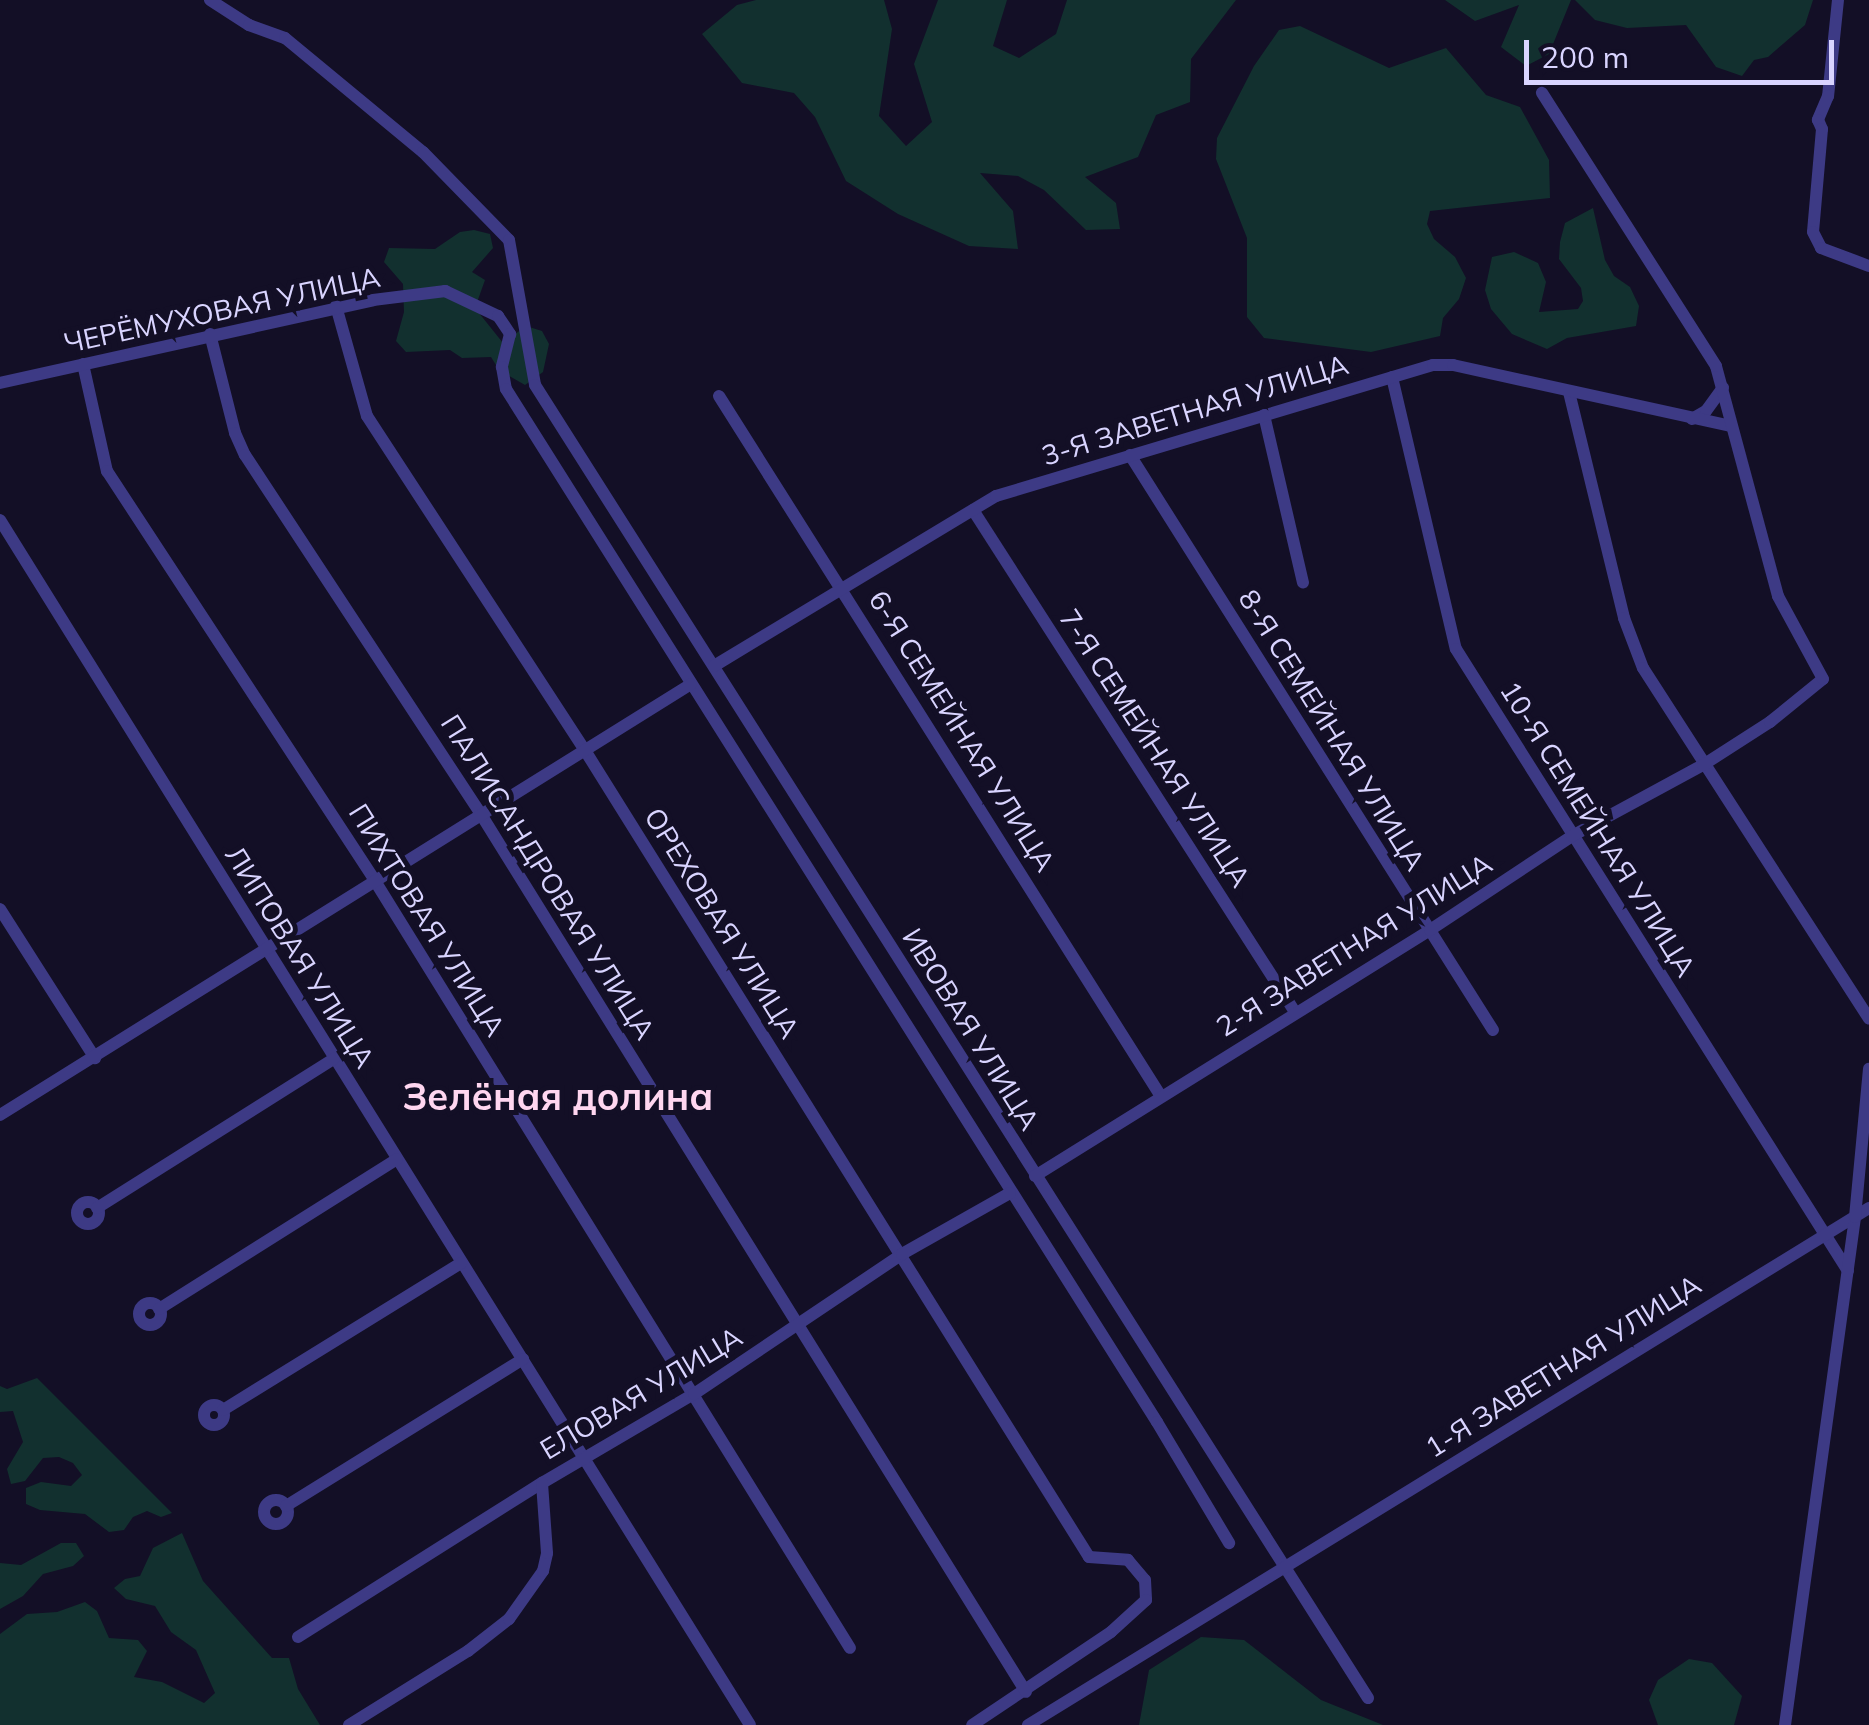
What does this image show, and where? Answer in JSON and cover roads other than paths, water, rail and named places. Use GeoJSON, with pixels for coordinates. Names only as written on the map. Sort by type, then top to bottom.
{"type":"FeatureCollection","features":[{"type":"Feature","properties":{"kind":"street","name":"ИВОВАЯ УЛИЦА"},"geometry":{"type":"LineString","coordinates":[[210,0],[249,25],[285,38],[423,152],[498,227],[513,250],[534,385],[1368,1698]]}},
{"type":"Feature","properties":{"kind":"street"},"geometry":{"type":"LineString","coordinates":[[1838,0],[1828,96],[1818,120],[1822,129],[1813,232],[1821,248],[1869,266]]}},
{"type":"Feature","properties":{"kind":"street"},"geometry":{"type":"LineString","coordinates":[[1542,93],[1706,348],[1722,388],[1730,426]]}},
{"type":"Feature","properties":{"kind":"street","name":"ИВОВАЯ УЛИЦА"},"geometry":{"type":"LineString","coordinates":[[454,293],[505,324],[510,334],[502,366],[506,389],[1010,1194],[1158,1422],[1229,1543]]}},
{"type":"Feature","properties":{"kind":"street","name":"ЧЕРЁМУХОВАЯ УЛИЦА"},"geometry":{"type":"LineString","coordinates":[[0,383],[336,306],[454,293]]}},
{"type":"Feature","properties":{"kind":"street","name":"ОРЕХОВАЯ УЛИЦА"},"geometry":{"type":"LineString","coordinates":[[336,306],[367,416],[586,752],[1089,1558],[1132,1562],[1145,1580],[1146,1600],[1111,1632],[1026,1692]]}},
{"type":"Feature","properties":{"kind":"street","name":"ПАЛИСАНДРОВАЯ УЛИЦА"},"geometry":{"type":"LineString","coordinates":[[210,334],[239,444],[482,816],[1026,1692]]}},
{"type":"Feature","properties":{"kind":"street","name":"ПИХТОВАЯ УЛИЦА"},"geometry":{"type":"LineString","coordinates":[[83,364],[107,471],[374,881],[850,1648]]}},
{"type":"Feature","properties":{"kind":"street","name":"3-Я ЗАВЕТНАЯ УЛИЦА"},"geometry":{"type":"LineString","coordinates":[[714,666],[996,496],[1433,364],[1453,364],[1730,426]]}},
{"type":"Feature","properties":{"kind":"street","name":"10-Я СЕМЕЙНАЯ УЛИЦА"},"geometry":{"type":"LineString","coordinates":[[1392,377],[1450,634],[1572,836],[1848,1272]]}},
{"type":"Feature","properties":{"kind":"street"},"geometry":{"type":"LineString","coordinates":[[1692,419],[1706,411],[1722,388]]}},
{"type":"Feature","properties":{"kind":"street"},"geometry":{"type":"LineString","coordinates":[[1569,392],[1629,634],[1643,668],[1869,1019]]}},
{"type":"Feature","properties":{"kind":"street","name":"6-Я СЕМЕЙНАЯ УЛИЦА"},"geometry":{"type":"LineString","coordinates":[[720,396],[1160,1095]]}},
{"type":"Feature","properties":{"kind":"street"},"geometry":{"type":"LineString","coordinates":[[1264,415],[1303,583]]}},
{"type":"Feature","properties":{"kind":"street","name":"2-Я ЗАВЕТНАЯ УЛИЦА"},"geometry":{"type":"LineString","coordinates":[[1035,1176],[1430,930],[1572,836],[1703,765],[1770,722],[1823,678],[1778,596],[1730,426]]}},
{"type":"Feature","properties":{"kind":"street","name":"8-Я СЕМЕЙНАЯ УЛИЦА"},"geometry":{"type":"LineString","coordinates":[[1130,455],[1493,1030]]}},
{"type":"Feature","properties":{"kind":"street","name":"7-Я СЕМЕЙНАЯ УЛИЦА"},"geometry":{"type":"LineString","coordinates":[[972,510],[1295,1012]]}},
{"type":"Feature","properties":{"kind":"street","name":"ЛИПОВАЯ УЛИЦА"},"geometry":{"type":"LineString","coordinates":[[0,520],[461,1263],[588,1459],[750,1725]]}},
{"type":"Feature","properties":{"kind":"street"},"geometry":{"type":"LineString","coordinates":[[0,1115],[691,684]]}},
{"type":"Feature","properties":{"kind":"street"},"geometry":{"type":"LineString","coordinates":[[0,909],[95,1058]]}},
{"type":"Feature","properties":{"kind":"street"},"geometry":{"type":"LineString","coordinates":[[96,1208],[334,1059]]}},
{"type":"Feature","properties":{"kind":"street"},"geometry":{"type":"LineString","coordinates":[[1785,1725],[1848,1272],[1869,1068]]}},
{"type":"Feature","properties":{"kind":"street"},"geometry":{"type":"LineString","coordinates":[[159,1309],[397,1159]]}},
{"type":"Feature","properties":{"kind":"street","name":"ЕЛОВАЯ УЛИЦА"},"geometry":{"type":"LineString","coordinates":[[298,1637],[542,1483],[694,1394],[902,1254],[1010,1194]]}},
{"type":"Feature","properties":{"kind":"street","name":"1-Я ЗАВЕТНАЯ УЛИЦА"},"geometry":{"type":"LineString","coordinates":[[1028,1725],[1869,1208]]}},
{"type":"Feature","properties":{"kind":"street"},"geometry":{"type":"LineString","coordinates":[[223,1410],[461,1263]]}},
{"type":"Feature","properties":{"kind":"street"},"geometry":{"type":"LineString","coordinates":[[286,1506],[524,1359]]}},
{"type":"Feature","properties":{"kind":"street"},"geometry":{"type":"LineString","coordinates":[[350,1725],[468,1650],[517,1608],[543,1571],[547,1554],[542,1483]]}},
{"type":"Feature","properties":{"kind":"street"},"geometry":{"type":"LineString","coordinates":[[972,1725],[1026,1692]]}},
{"type":"Feature","properties":{"kind":"district","name":"Зелёная долина"},"geometry":{"type":"Point","coordinates":[558,1097]}}]}
